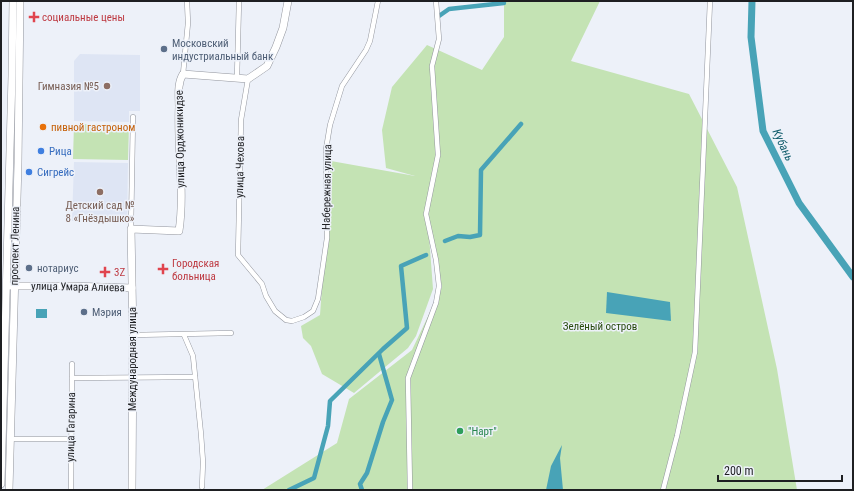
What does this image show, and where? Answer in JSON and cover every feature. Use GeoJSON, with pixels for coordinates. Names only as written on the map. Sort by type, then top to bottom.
{"type":"FeatureCollection","features":[{"type":"Feature","properties":{"kind":"main road","name":"проспект Ленина"},"geometry":{"type":"LineString","coordinates":[[1,484],[3,286],[12,76],[13,1]]}},
{"type":"Feature","properties":{"kind":"main road","name":"проспект Ленина"},"geometry":{"type":"LineString","coordinates":[[9,490],[20,67],[20,1]]}},
{"type":"Feature","properties":{"kind":"main road"},"geometry":{"type":"LineString","coordinates":[[184,74],[248,79],[267,66],[283,28],[288,1]]}},
{"type":"Feature","properties":{"kind":"main road","name":"улица Орджоникидзе"},"geometry":{"type":"LineString","coordinates":[[131,229],[179,231],[182,213],[178,112],[179,81],[184,74]]}},
{"type":"Feature","properties":{"kind":"main road","name":"Международная улица"},"geometry":{"type":"LineString","coordinates":[[131,229],[133,335],[132,490]]}},
{"type":"Feature","properties":{"kind":"main road","name":"улица Умара Алиева"},"geometry":{"type":"LineString","coordinates":[[3,286],[132,288]]}},
{"type":"Feature","properties":{"kind":"street","name":"улица Орджоникидзе"},"geometry":{"type":"LineString","coordinates":[[184,74],[188,23],[187,1]]}},
{"type":"Feature","properties":{"kind":"street"},"geometry":{"type":"LineString","coordinates":[[237,77],[239,1]]}},
{"type":"Feature","properties":{"kind":"street","name":"Набережная улица"},"geometry":{"type":"LineString","coordinates":[[238,255],[262,284],[266,296],[275,311],[286,320],[292,321],[304,317],[313,311],[318,299],[327,238],[326,149],[330,125],[342,86],[366,50],[370,40],[378,1]]}},
{"type":"Feature","properties":{"kind":"street"},"geometry":{"type":"LineString","coordinates":[[410,490],[408,378],[436,303],[439,286],[436,260],[426,214],[438,155],[432,66],[439,39],[436,1]]}},
{"type":"Feature","properties":{"kind":"street"},"geometry":{"type":"LineString","coordinates":[[663,490],[679,429],[695,352],[710,1]]}},
{"type":"Feature","properties":{"kind":"street","name":"улица Чехова"},"geometry":{"type":"LineString","coordinates":[[238,255],[241,120],[248,79]]}},
{"type":"Feature","properties":{"kind":"street","name":"Международная улица"},"geometry":{"type":"LineString","coordinates":[[131,229],[133,117]]}},
{"type":"Feature","properties":{"kind":"street"},"geometry":{"type":"LineString","coordinates":[[133,335],[231,333]]}},
{"type":"Feature","properties":{"kind":"street"},"geometry":{"type":"LineString","coordinates":[[184,335],[193,356],[201,434],[202,487]]}},
{"type":"Feature","properties":{"kind":"street","name":"улица Гагарина"},"geometry":{"type":"LineString","coordinates":[[71,490],[70,439],[72,364]]}},
{"type":"Feature","properties":{"kind":"street"},"geometry":{"type":"LineString","coordinates":[[72,378],[195,377]]}},
{"type":"Feature","properties":{"kind":"street"},"geometry":{"type":"LineString","coordinates":[[11,439],[70,439]]}},
{"type":"Feature","properties":{"kind":"shaded area","name":"Гимназия №5"},"geometry":{"type":"Polygon","coordinates":[[[80,54],[140,55],[140,111],[129,111],[129,122],[74,121],[74,61],[80,54]]]}},
{"type":"Feature","properties":{"kind":"shaded area","name":"Детский сад № 8 «Гнёздышко»"},"geometry":{"type":"Polygon","coordinates":[[[74,162],[128,163],[127,222],[72,221],[74,162]]]}},
{"type":"Feature","properties":{"kind":"green space","name":"Зелёный остров"},"geometry":{"type":"Polygon","coordinates":[[[504,1],[600,1],[571,61],[689,94],[737,187],[777,369],[797,490],[262,490],[337,443],[349,399],[412,350],[442,287],[428,222],[433,289],[416,336],[408,348],[354,393],[322,374],[311,346],[303,338],[301,326],[320,315],[331,161],[415,176],[386,168],[382,130],[392,87],[427,45],[482,70],[504,37],[504,1]]]}},
{"type":"Feature","properties":{"kind":"green space"},"geometry":{"type":"Polygon","coordinates":[[[74,124],[129,125],[128,160],[73,159],[74,124]]]}},
{"type":"Feature","properties":{"kind":"water"},"geometry":{"type":"Polygon","coordinates":[[[607,292],[670,302],[671,321],[606,313],[607,292]]]}},
{"type":"Feature","properties":{"kind":"water"},"geometry":{"type":"Polygon","coordinates":[[[36,309],[47,309],[47,318],[36,318],[36,309]]]}},
{"type":"Feature","properties":{"kind":"water"},"geometry":{"type":"Polygon","coordinates":[[[562,445],[560,458],[563,490],[546,490],[551,466],[562,445]]]}},
{"type":"Feature","properties":{"kind":"waterway","name":"Кубань"},"geometry":{"type":"LineString","coordinates":[[752,1],[751,37],[763,131],[799,203],[853,277]]}},
{"type":"Feature","properties":{"kind":"waterway"},"geometry":{"type":"LineString","coordinates":[[439,16],[449,9],[504,3]]}},
{"type":"Feature","properties":{"kind":"waterway"},"geometry":{"type":"LineString","coordinates":[[445,241],[458,236],[470,237],[480,235],[481,170],[521,124]]}},
{"type":"Feature","properties":{"kind":"waterway"},"geometry":{"type":"LineString","coordinates":[[289,490],[314,478],[328,426],[330,401],[383,349],[407,328],[401,266],[426,255]]}},
{"type":"Feature","properties":{"kind":"waterway"},"geometry":{"type":"LineString","coordinates":[[362,490],[360,484],[367,473],[383,422],[392,400],[379,354]]}},
{"type":"Feature","properties":{"kind":"place","name":"социальные цены"},"geometry":{"type":"Point","coordinates":[34,17]}},
{"type":"Feature","properties":{"kind":"place","name":"Московский индустриальный банк"},"geometry":{"type":"Point","coordinates":[164,49]}},
{"type":"Feature","properties":{"kind":"place","name":"Гимназия №5"},"geometry":{"type":"Point","coordinates":[107,86]}},
{"type":"Feature","properties":{"kind":"place","name":"пивной гастроном"},"geometry":{"type":"Point","coordinates":[43,127]}},
{"type":"Feature","properties":{"kind":"place","name":"Рица"},"geometry":{"type":"Point","coordinates":[41,151]}},
{"type":"Feature","properties":{"kind":"place","name":"Сигрейс"},"geometry":{"type":"Point","coordinates":[29,172]}},
{"type":"Feature","properties":{"kind":"place","name":"Детский сад № 8 «Гнёздышко»"},"geometry":{"type":"Point","coordinates":[100,192]}},
{"type":"Feature","properties":{"kind":"place","name":"нотариус"},"geometry":{"type":"Point","coordinates":[29,268]}},
{"type":"Feature","properties":{"kind":"place","name":"Городская больница"},"geometry":{"type":"Point","coordinates":[163,269]}},
{"type":"Feature","properties":{"kind":"place","name":"3Z"},"geometry":{"type":"Point","coordinates":[105,272]}},
{"type":"Feature","properties":{"kind":"place","name":"Мэрия"},"geometry":{"type":"Point","coordinates":[84,312]}},
{"type":"Feature","properties":{"kind":"place","name":"\"Нарт\""},"geometry":{"type":"Point","coordinates":[460,431]}}]}
